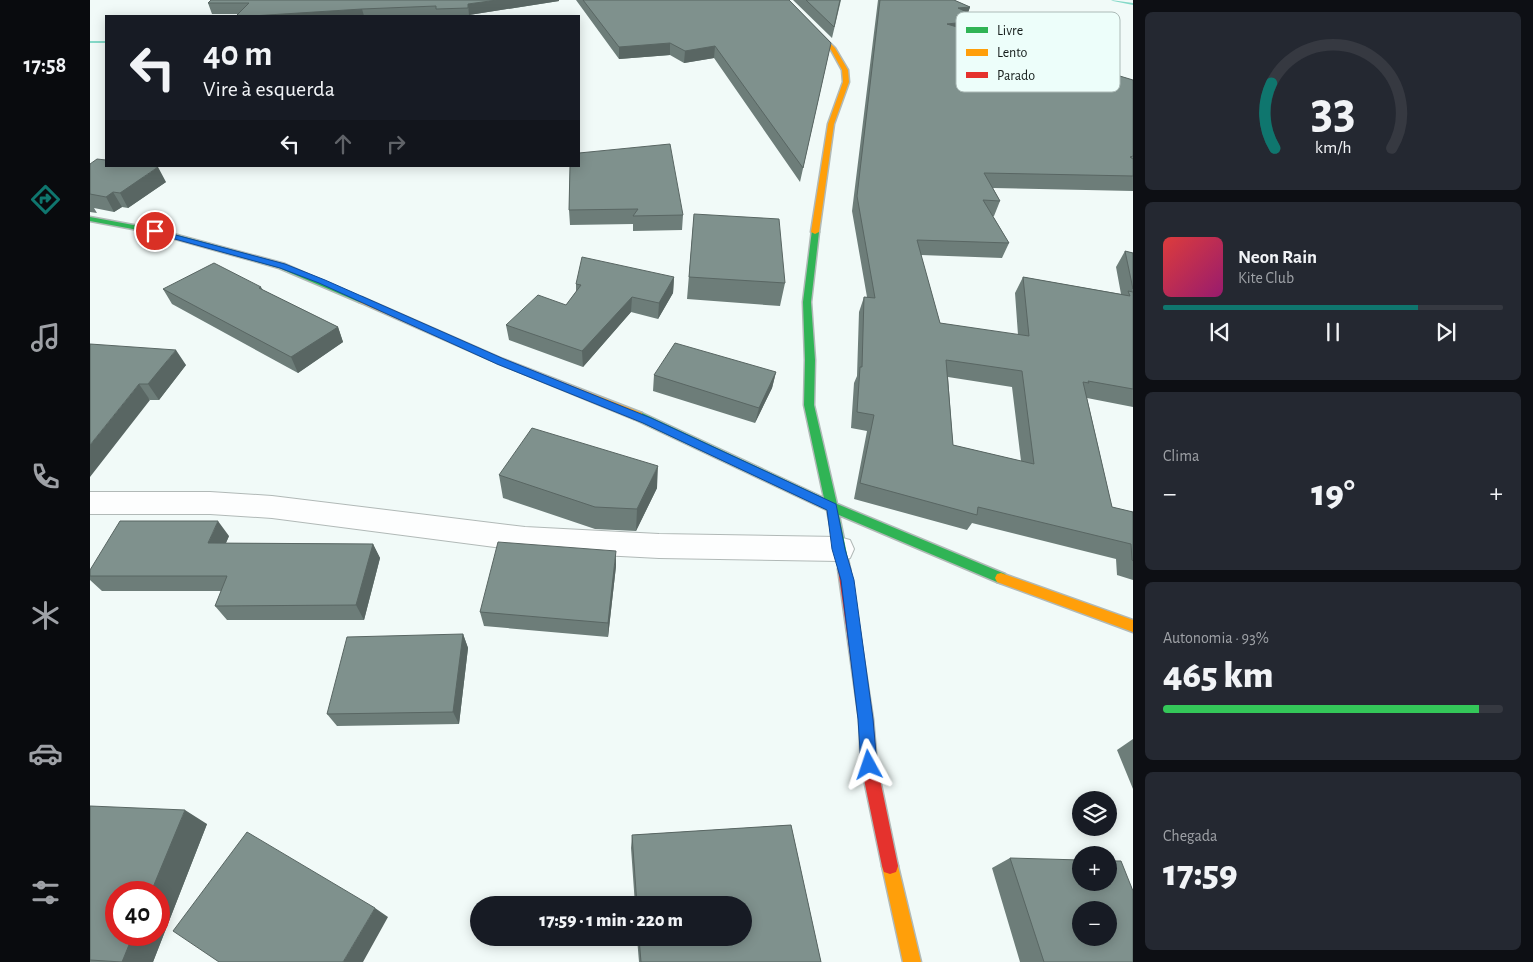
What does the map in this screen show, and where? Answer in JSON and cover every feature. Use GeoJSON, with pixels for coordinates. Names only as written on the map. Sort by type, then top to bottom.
{"type":"FeatureCollection","features":[{"type":"Feature","properties":{"kind":"street"},"geometry":{"type":"LineString","coordinates":[[784,0],[833,48],[845,70],[846,82],[831,124],[814,238],[807,302],[808,405],[847,580],[871,774],[882,834],[912,962]]}},
{"type":"Feature","properties":{"kind":"street"},"geometry":{"type":"LineString","coordinates":[[90,220],[155,231],[282,266],[500,361],[647,420],[832,507],[1023,587],[1133,626]]}},
{"type":"Feature","properties":{"kind":"street"},"geometry":{"type":"LineString","coordinates":[[90,503],[210,503],[272,507],[525,538],[659,546],[839,549]]}},
{"type":"Feature","properties":{"kind":"building"},"geometry":{"type":"Polygon","coordinates":[[[211,0],[497,0],[468,4],[468,8],[436,9],[436,6],[268,15],[237,15],[249,3],[208,3],[211,0]]]}},
{"type":"Feature","properties":{"kind":"building"},"geometry":{"type":"Polygon","coordinates":[[[583,0],[789,0],[831,43],[803,168],[715,46],[685,51],[670,43],[619,47],[583,0]]]}},
{"type":"Feature","properties":{"kind":"building"},"geometry":{"type":"Polygon","coordinates":[[[806,0],[840,0],[834,27],[806,0]]]}},
{"type":"Feature","properties":{"kind":"building"},"geometry":{"type":"Polygon","coordinates":[[[880,0],[954,0],[970,7],[958,8],[967,12],[956,12],[956,23],[947,24],[956,27],[956,92],[1120,92],[1120,76],[1133,80],[1133,156],[1130,157],[1133,159],[1133,176],[984,173],[1000,201],[983,200],[1009,243],[917,240],[940,323],[1029,336],[1023,277],[1130,296],[1128,291],[1133,292],[1133,389],[1088,381],[1089,383],[1083,382],[1112,507],[1133,512],[1133,561],[1131,544],[978,507],[977,515],[860,483],[874,415],[857,412],[860,367],[862,367],[864,297],[875,298],[857,196],[880,0]],[[946,360],[953,445],[1034,464],[1022,371],[946,360]]]}},
{"type":"Feature","properties":{"kind":"building"},"geometry":{"type":"Polygon","coordinates":[[[670,144],[683,215],[633,216],[638,209],[569,210],[570,167],[580,167],[580,153],[670,144]]]}},
{"type":"Feature","properties":{"kind":"building"},"geometry":{"type":"Polygon","coordinates":[[[97,159],[105,160],[105,167],[158,167],[120,193],[113,192],[106,197],[90,194],[90,164],[97,159]]]}},
{"type":"Feature","properties":{"kind":"building"},"geometry":{"type":"Polygon","coordinates":[[[694,214],[779,219],[785,283],[689,277],[694,214]]]}},
{"type":"Feature","properties":{"kind":"building"},"geometry":{"type":"Polygon","coordinates":[[[1125,251],[1133,253],[1133,289],[1125,251]]]}},
{"type":"Feature","properties":{"kind":"building"},"geometry":{"type":"Polygon","coordinates":[[[582,257],[674,277],[659,303],[632,297],[582,351],[506,325],[538,295],[566,305],[581,285],[576,284],[582,257]]]}},
{"type":"Feature","properties":{"kind":"building"},"geometry":{"type":"Polygon","coordinates":[[[214,263],[261,287],[259,288],[338,327],[291,357],[163,289],[214,263]]]}},
{"type":"Feature","properties":{"kind":"building"},"geometry":{"type":"Polygon","coordinates":[[[675,343],[776,372],[759,408],[654,375],[675,343]]]}},
{"type":"Feature","properties":{"kind":"building"},"geometry":{"type":"Polygon","coordinates":[[[90,344],[176,350],[148,384],[139,384],[90,445],[90,344]]]}},
{"type":"Feature","properties":{"kind":"building"},"geometry":{"type":"Polygon","coordinates":[[[532,428],[658,466],[637,509],[595,507],[499,475],[532,428]]]}},
{"type":"Feature","properties":{"kind":"building"},"geometry":{"type":"Polygon","coordinates":[[[120,521],[218,521],[208,543],[373,544],[356,605],[215,606],[227,576],[90,576],[90,570],[120,521]]]}},
{"type":"Feature","properties":{"kind":"building"},"geometry":{"type":"Polygon","coordinates":[[[498,542],[616,551],[608,623],[480,612],[498,542]]]}},
{"type":"Feature","properties":{"kind":"building"},"geometry":{"type":"Polygon","coordinates":[[[463,634],[453,712],[327,714],[347,637],[463,634]]]}},
{"type":"Feature","properties":{"kind":"building"},"geometry":{"type":"Polygon","coordinates":[[[90,806],[185,810],[156,881],[105,881],[105,946],[129,946],[122,962],[90,960],[90,806]]]}},
{"type":"Feature","properties":{"kind":"building"},"geometry":{"type":"Polygon","coordinates":[[[791,825],[821,962],[641,962],[640,946],[752,946],[752,896],[636,896],[632,835],[791,825]]]}},
{"type":"Feature","properties":{"kind":"building"},"geometry":{"type":"Polygon","coordinates":[[[247,832],[375,908],[343,962],[219,962],[173,931],[247,832]]]}},
{"type":"Feature","properties":{"kind":"building"},"geometry":{"type":"Polygon","coordinates":[[[1010,858],[1072,860],[1072,891],[1117,891],[1117,861],[1121,861],[1133,891],[1133,962],[1044,962],[1010,858]]]}},
{"type":"Feature","properties":{"kind":"waterway"},"geometry":{"type":"LineString","coordinates":[[1113,0],[1133,4]]}},
{"type":"Feature","properties":{"kind":"waterway"},"geometry":{"type":"LineString","coordinates":[[90,42],[105,42]]}},
{"type":"Feature","properties":{"kind":"traffic: fast"},"geometry":{"type":"LineString","coordinates":[[90,219],[155,231],[282,266],[362,300]]}},
{"type":"Feature","properties":{"kind":"traffic: fast"},"geometry":{"type":"LineString","coordinates":[[815,232],[807,302],[810,360],[809,405],[832,507],[1001,578]]}},
{"type":"Feature","properties":{"kind":"traffic: fast"},"geometry":{"type":"LineString","coordinates":[[638,416],[832,507],[844,569]]}},
{"type":"Feature","properties":{"kind":"traffic: slow"},"geometry":{"type":"LineString","coordinates":[[784,0],[833,49],[845,70],[846,82],[831,124],[815,232]]}},
{"type":"Feature","properties":{"kind":"traffic: slow"},"geometry":{"type":"LineString","coordinates":[[362,300],[500,361],[638,416]]}},
{"type":"Feature","properties":{"kind":"traffic: slow"},"geometry":{"type":"LineString","coordinates":[[1001,578],[1133,626]]}},
{"type":"Feature","properties":{"kind":"traffic: slow"},"geometry":{"type":"LineString","coordinates":[[890,866],[912,962]]}},
{"type":"Feature","properties":{"kind":"traffic: jam"},"geometry":{"type":"LineString","coordinates":[[844,569],[866,719],[869,765],[890,866]]}},
{"type":"Feature","properties":{"kind":"route"},"geometry":{"type":"LineString","coordinates":[[155,231],[282,266],[322,282],[500,361],[647,420],[832,507],[839,549],[847,580],[866,719],[869,765]]}}]}
